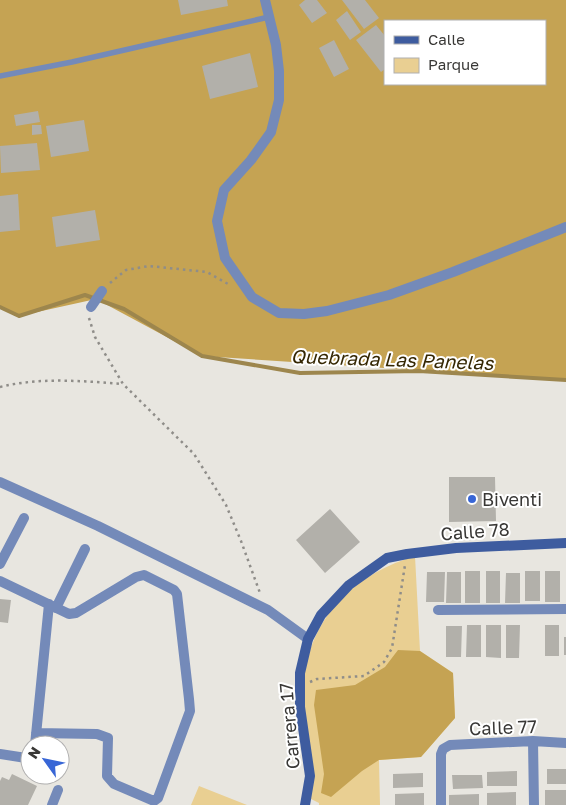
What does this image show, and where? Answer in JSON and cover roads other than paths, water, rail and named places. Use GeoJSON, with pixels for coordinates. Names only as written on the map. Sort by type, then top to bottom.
{"type":"FeatureCollection","features":[{"type":"Feature","properties":{"kind":"street"},"geometry":{"type":"LineString","coordinates":[[265,0],[280,71],[279,100],[272,132],[251,160],[224,190],[217,221],[225,258],[252,297],[279,314],[304,314],[327,311],[389,295],[454,272],[566,226]]}},
{"type":"Feature","properties":{"kind":"street"},"geometry":{"type":"LineString","coordinates":[[91,307],[102,291]]}},
{"type":"Feature","properties":{"kind":"street"},"geometry":{"type":"LineString","coordinates":[[0,482],[98,526],[268,610],[308,639]]}},
{"type":"Feature","properties":{"kind":"street"},"geometry":{"type":"LineString","coordinates":[[0,564],[24,518]]}},
{"type":"Feature","properties":{"kind":"street","name":"Calle 78"},"geometry":{"type":"LineString","coordinates":[[387,558],[456,548],[566,544]]}},
{"type":"Feature","properties":{"kind":"street"},"geometry":{"type":"LineString","coordinates":[[0,581],[52,606],[69,614],[76,613],[136,577],[144,575],[174,590],[190,711],[158,798],[154,801],[109,781],[106,776],[108,738],[103,735],[36,733],[52,606],[85,549]]}},
{"type":"Feature","properties":{"kind":"street","name":"Carrera 17"},"geometry":{"type":"LineString","coordinates":[[305,805],[310,776],[300,707],[300,673],[308,639],[321,615],[349,585],[387,558]]}},
{"type":"Feature","properties":{"kind":"street"},"geometry":{"type":"LineString","coordinates":[[438,610],[566,609]]}},
{"type":"Feature","properties":{"kind":"street"},"geometry":{"type":"LineString","coordinates":[[533,741],[534,805]]}},
{"type":"Feature","properties":{"kind":"street","name":"Calle 77"},"geometry":{"type":"LineString","coordinates":[[441,805],[441,754],[443,749],[450,745],[533,741],[566,743]]}},
{"type":"Feature","properties":{"kind":"street"},"geometry":{"type":"LineString","coordinates":[[0,754],[20,757]]}},
{"type":"Feature","properties":{"kind":"street"},"geometry":{"type":"LineString","coordinates":[[52,805],[58,790]]}},
{"type":"Feature","properties":{"kind":"lane"},"geometry":{"type":"LineString","coordinates":[[0,76],[72,62],[269,16]]}},
{"type":"Feature","properties":{"kind":"waterway","name":"Quebrada Las Panelas"},"geometry":{"type":"LineString","coordinates":[[0,307],[19,316],[85,295],[124,309],[202,356],[300,373],[419,371],[566,380]]}},
{"type":"Feature","properties":{"kind":"place","name":"Biventi"},"geometry":{"type":"Point","coordinates":[472,499]}}]}
